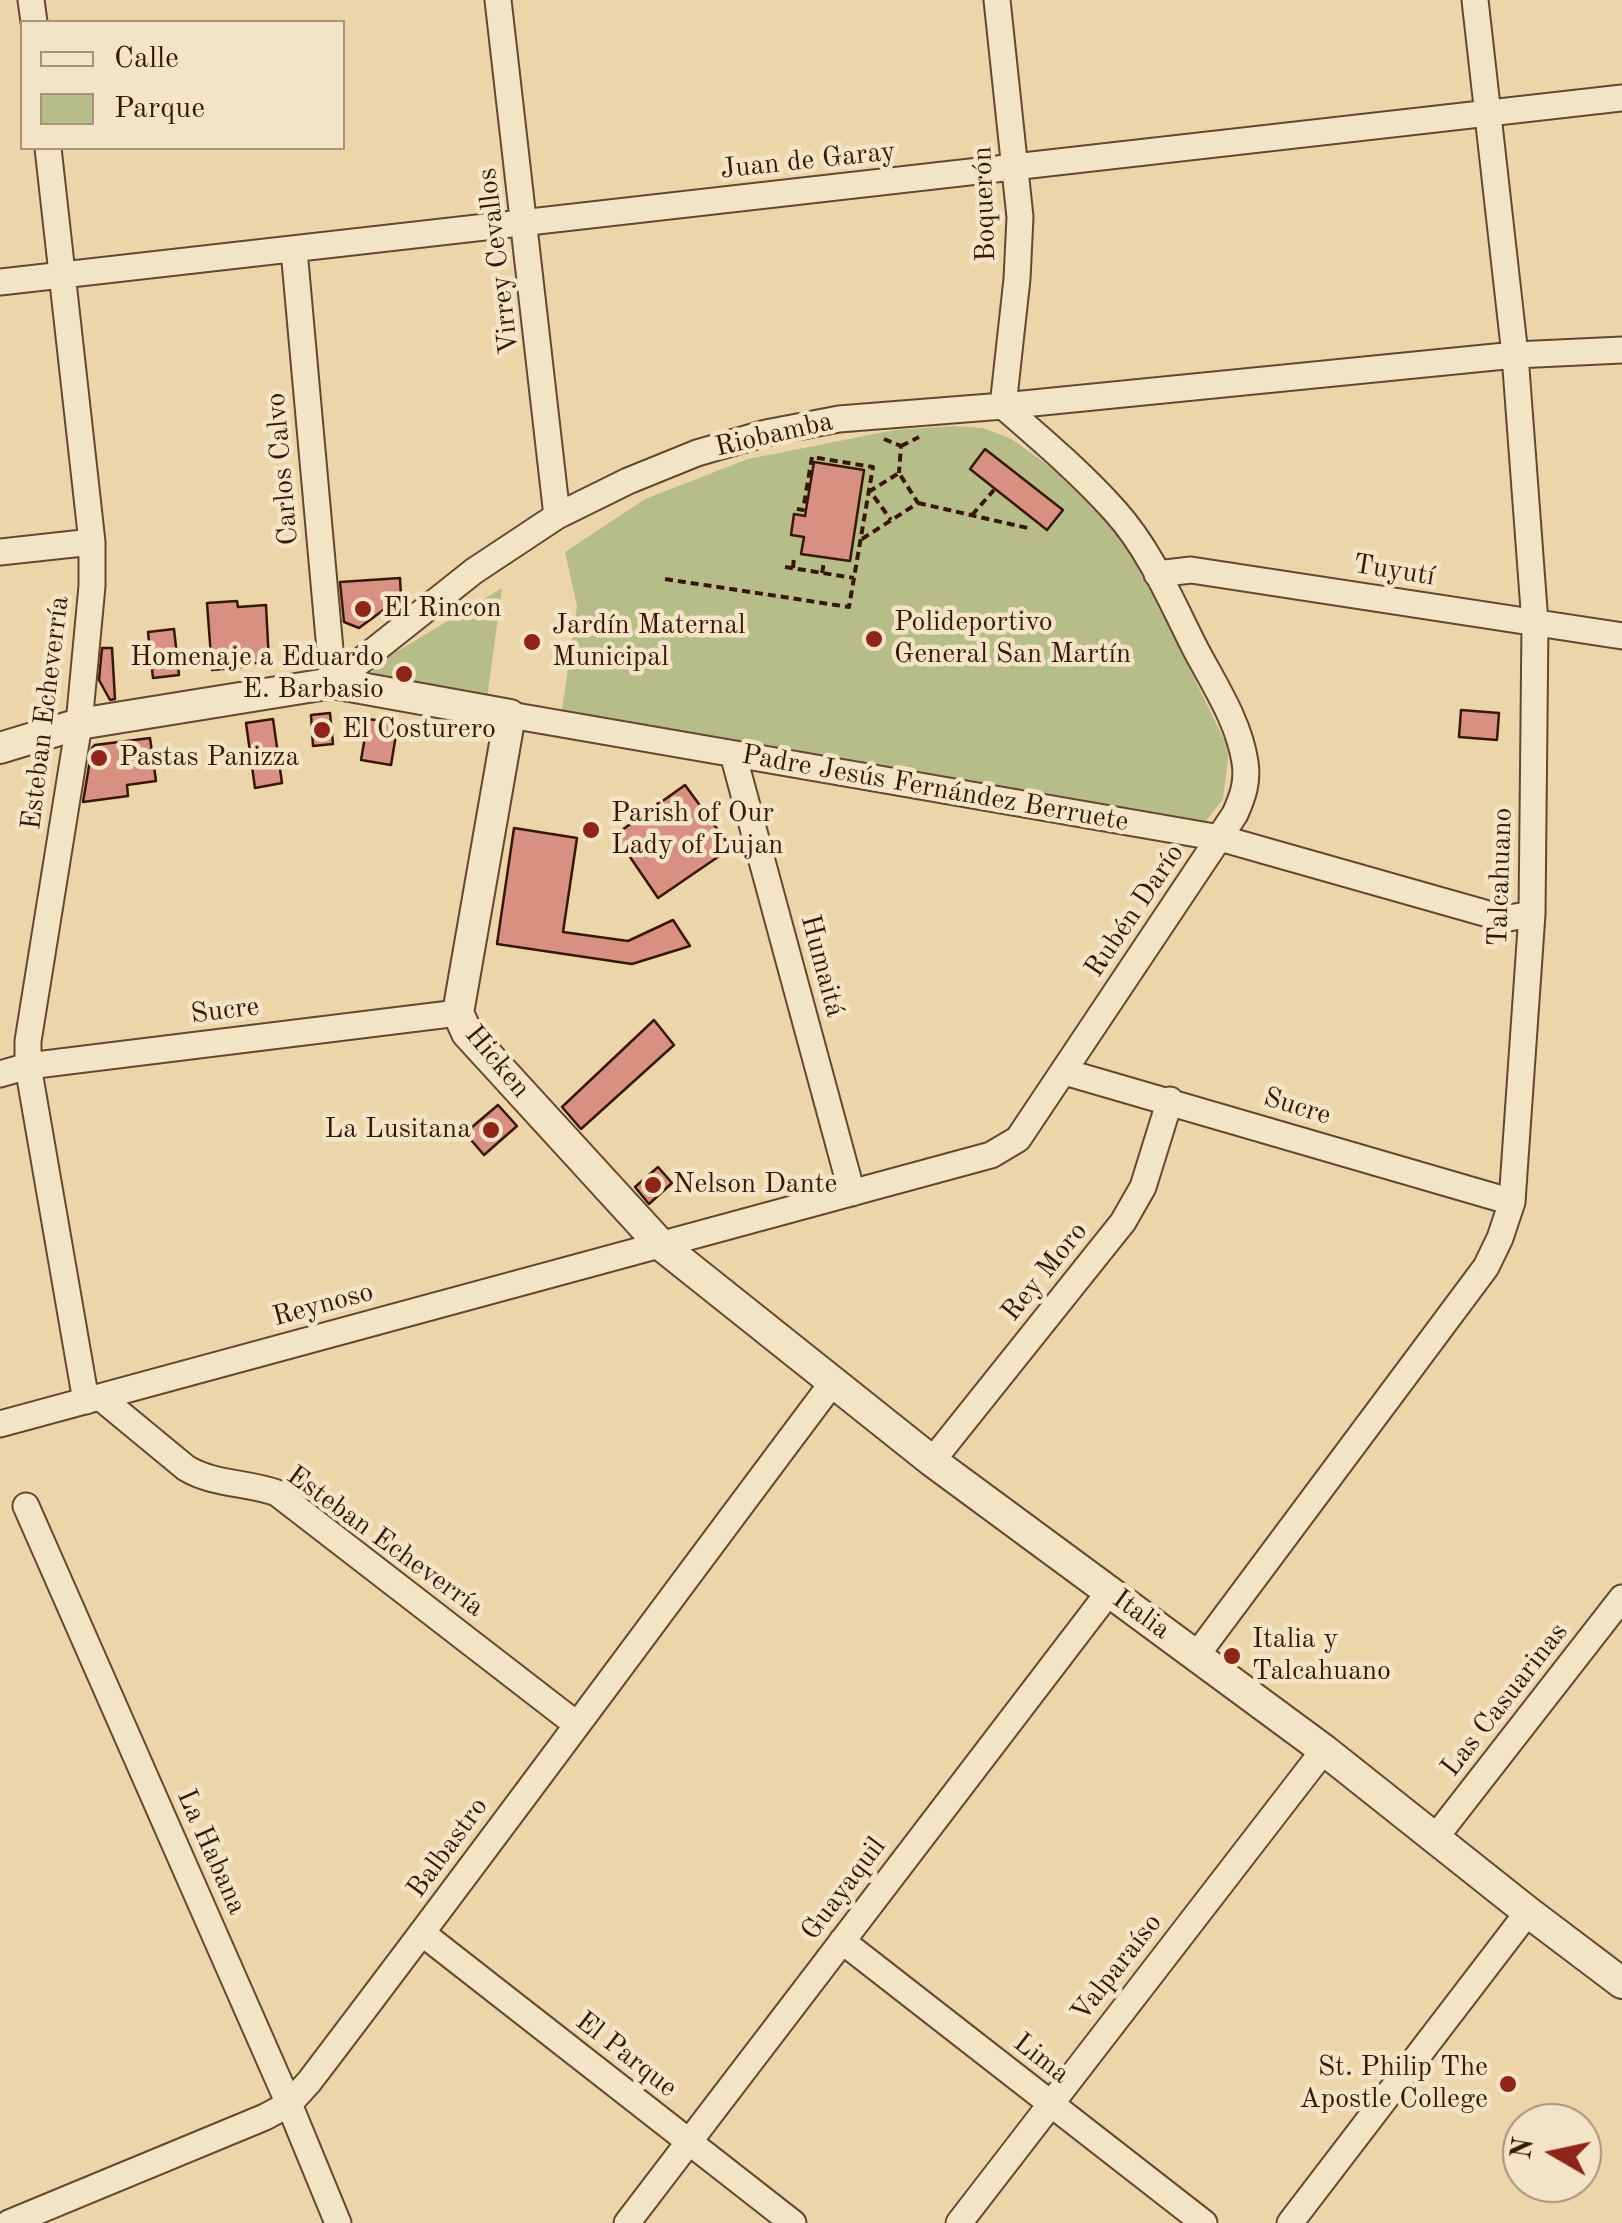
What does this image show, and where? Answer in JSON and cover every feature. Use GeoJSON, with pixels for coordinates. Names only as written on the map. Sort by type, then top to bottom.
{"type":"FeatureCollection","features":[{"type":"Feature","properties":{"kind":"street","name":"Virrey Cevallos"},"geometry":{"type":"LineString","coordinates":[[498,0],[558,516]]}},
{"type":"Feature","properties":{"kind":"street","name":"Boquerón"},"geometry":{"type":"LineString","coordinates":[[998,0],[1020,217],[1018,279],[1003,406]]}},
{"type":"Feature","properties":{"kind":"street","name":"Talcahuano"},"geometry":{"type":"LineString","coordinates":[[1196,1656],[1486,1267],[1512,1202],[1532,914],[1536,623],[1515,356],[1475,0]]}},
{"type":"Feature","properties":{"kind":"street","name":"Juan de Garay"},"geometry":{"type":"LineString","coordinates":[[0,282],[1622,98]]}},
{"type":"Feature","properties":{"kind":"street","name":"Esteban Echeverría"},"geometry":{"type":"LineString","coordinates":[[48,150],[92,542],[92,586],[79,724],[28,1041],[28,1066],[93,1399],[200,1477],[277,1494],[576,1724]]}},
{"type":"Feature","properties":{"kind":"street","name":"Carlos Calvo"},"geometry":{"type":"LineString","coordinates":[[294,250],[333,683]]}},
{"type":"Feature","properties":{"kind":"street","name":"Riobamba"},"geometry":{"type":"LineString","coordinates":[[0,748],[79,724],[333,683],[474,572],[558,516],[680,460],[766,433],[840,419],[1515,356],[1622,350]]}},
{"type":"Feature","properties":{"kind":"street","name":"Rubén Darío"},"geometry":{"type":"LineString","coordinates":[[661,1245],[992,1155],[1008,1147],[1018,1139],[1065,1072],[1235,814],[1246,787],[1245,763],[1236,728],[1157,574],[1116,512],[1003,406]]}},
{"type":"Feature","properties":{"kind":"street"},"geometry":{"type":"LineString","coordinates":[[0,552],[92,542]]}},
{"type":"Feature","properties":{"kind":"street","name":"Tuyutí"},"geometry":{"type":"LineString","coordinates":[[1157,574],[1191,570],[1622,636]]}},
{"type":"Feature","properties":{"kind":"street","name":"Padre Jesús Fernández Berruete"},"geometry":{"type":"LineString","coordinates":[[333,683],[1220,838],[1495,916],[1532,914]]}},
{"type":"Feature","properties":{"kind":"street","name":"Hicken"},"geometry":{"type":"LineString","coordinates":[[510,715],[458,1012],[467,1033],[661,1245]]}},
{"type":"Feature","properties":{"kind":"street","name":"Humaitá"},"geometry":{"type":"LineString","coordinates":[[733,754],[852,1194]]}},
{"type":"Feature","properties":{"kind":"street","name":"Sucre"},"geometry":{"type":"LineString","coordinates":[[0,1074],[28,1066],[458,1012]]}},
{"type":"Feature","properties":{"kind":"street","name":"Sucre"},"geometry":{"type":"LineString","coordinates":[[1065,1072],[1512,1202]]}},
{"type":"Feature","properties":{"kind":"street","name":"Rey Moro"},"geometry":{"type":"LineString","coordinates":[[932,1461],[1123,1222],[1143,1187],[1170,1100]]}},
{"type":"Feature","properties":{"kind":"street","name":"Italia"},"geometry":{"type":"LineString","coordinates":[[661,1245],[932,1461],[1324,1750],[1622,1983]]}},
{"type":"Feature","properties":{"kind":"street","name":"Reynoso"},"geometry":{"type":"LineString","coordinates":[[0,1424],[661,1245]]}},
{"type":"Feature","properties":{"kind":"street","name":"Balbastro"},"geometry":{"type":"LineString","coordinates":[[10,2223],[266,2117],[288,2104],[422,1933],[834,1382]]}},
{"type":"Feature","properties":{"kind":"street","name":"La Habana"},"geometry":{"type":"LineString","coordinates":[[26,1506],[338,2223]]}},
{"type":"Feature","properties":{"kind":"street","name":"Guayaquil"},"geometry":{"type":"LineString","coordinates":[[627,2223],[1109,1592]]}},
{"type":"Feature","properties":{"kind":"street","name":"Las Casuarinas"},"geometry":{"type":"LineString","coordinates":[[1435,1838],[1622,1598]]}},
{"type":"Feature","properties":{"kind":"street","name":"Valparaíso"},"geometry":{"type":"LineString","coordinates":[[958,2223],[1324,1750]]}},
{"type":"Feature","properties":{"kind":"street"},"geometry":{"type":"LineString","coordinates":[[1290,2223],[1528,1912]]}},
{"type":"Feature","properties":{"kind":"street","name":"El Parque"},"geometry":{"type":"LineString","coordinates":[[422,1933],[793,2223]]}},
{"type":"Feature","properties":{"kind":"street","name":"Lima"},"geometry":{"type":"LineString","coordinates":[[842,1941],[1204,2223]]}},
{"type":"Feature","properties":{"kind":"path"},"geometry":{"type":"LineString","coordinates":[[665,579],[849,607],[874,467],[812,458],[802,510],[792,508]]}},
{"type":"Feature","properties":{"kind":"path"},"geometry":{"type":"LineString","coordinates":[[870,491],[899,474],[918,503]]}},
{"type":"Feature","properties":{"kind":"path"},"geometry":{"type":"LineString","coordinates":[[972,515],[994,490]]}},
{"type":"Feature","properties":{"kind":"path"},"geometry":{"type":"LineString","coordinates":[[870,491],[890,520]]}},
{"type":"Feature","properties":{"kind":"path"},"geometry":{"type":"LineString","coordinates":[[861,540],[918,503],[1032,529]]}},
{"type":"Feature","properties":{"kind":"path"},"geometry":{"type":"LineString","coordinates":[[793,568],[794,556]]}},
{"type":"Feature","properties":{"kind":"path"},"geometry":{"type":"LineString","coordinates":[[822,573],[824,562]]}},
{"type":"Feature","properties":{"kind":"path"},"geometry":{"type":"LineString","coordinates":[[785,567],[854,578]]}},
{"type":"Feature","properties":{"kind":"green space","name":"Polideportivo General San Martín"},"geometry":{"type":"Polygon","coordinates":[[[983,428],[1010,438],[1048,465],[1108,522],[1143,573],[1229,750],[1223,799],[1206,821],[562,710],[577,606],[565,552],[645,499],[748,459],[895,430],[983,428]]]}},
{"type":"Feature","properties":{"kind":"green space"},"geometry":{"type":"Polygon","coordinates":[[[502,588],[486,706],[371,677],[378,663],[502,588]]]}},
{"type":"Feature","properties":{"kind":"building"},"geometry":{"type":"Polygon","coordinates":[[[985,449],[1063,510],[1047,530],[970,469],[985,449]]]}},
{"type":"Feature","properties":{"kind":"building"},"geometry":{"type":"Polygon","coordinates":[[[814,462],[864,470],[850,561],[801,554],[804,537],[791,535],[794,514],[805,516],[814,462]]]}},
{"type":"Feature","properties":{"kind":"building","name":"El Rincon"},"geometry":{"type":"Polygon","coordinates":[[[400,578],[401,597],[359,628],[344,622],[340,582],[400,578]]]}},
{"type":"Feature","properties":{"kind":"building"},"geometry":{"type":"Polygon","coordinates":[[[237,601],[238,607],[266,605],[269,662],[212,670],[207,603],[237,601]]]}},
{"type":"Feature","properties":{"kind":"building"},"geometry":{"type":"Polygon","coordinates":[[[174,629],[179,675],[153,678],[148,632],[174,629]]]}},
{"type":"Feature","properties":{"kind":"building"},"geometry":{"type":"Polygon","coordinates":[[[102,648],[112,648],[115,699],[110,700],[99,680],[102,648]]]}},
{"type":"Feature","properties":{"kind":"building"},"geometry":{"type":"Polygon","coordinates":[[[1461,710],[1499,713],[1497,740],[1459,737],[1461,710]]]}},
{"type":"Feature","properties":{"kind":"building","name":"El Costurero"},"geometry":{"type":"Polygon","coordinates":[[[330,713],[333,744],[313,746],[311,715],[330,713]]]}},
{"type":"Feature","properties":{"kind":"building"},"geometry":{"type":"Polygon","coordinates":[[[273,719],[282,783],[255,788],[246,723],[273,719]]]}},
{"type":"Feature","properties":{"kind":"building"},"geometry":{"type":"Polygon","coordinates":[[[368,719],[398,723],[391,765],[361,760],[368,719]]]}},
{"type":"Feature","properties":{"kind":"building"},"geometry":{"type":"Polygon","coordinates":[[[150,738],[156,781],[127,785],[128,796],[83,802],[95,745],[150,738]]]}},
{"type":"Feature","properties":{"kind":"building"},"geometry":{"type":"Polygon","coordinates":[[[685,785],[731,848],[658,898],[615,835],[685,785]]]}},
{"type":"Feature","properties":{"kind":"building"},"geometry":{"type":"Polygon","coordinates":[[[514,828],[577,838],[563,932],[628,941],[673,920],[690,946],[632,964],[497,944],[514,828]]]}},
{"type":"Feature","properties":{"kind":"building"},"geometry":{"type":"Polygon","coordinates":[[[654,1020],[674,1045],[581,1129],[562,1107],[654,1020]]]}},
{"type":"Feature","properties":{"kind":"building","name":"La Lusitana"},"geometry":{"type":"Polygon","coordinates":[[[498,1105],[517,1126],[484,1155],[465,1133],[498,1105]]]}},
{"type":"Feature","properties":{"kind":"building","name":"Nelson Dante"},"geometry":{"type":"Polygon","coordinates":[[[658,1167],[672,1183],[649,1204],[635,1187],[658,1167]]]}},
{"type":"Feature","properties":{"kind":"place","name":"El Rincon"},"geometry":{"type":"Point","coordinates":[363,609]}},
{"type":"Feature","properties":{"kind":"place","name":"Polideportivo General San Martín"},"geometry":{"type":"Point","coordinates":[874,639]}},
{"type":"Feature","properties":{"kind":"place","name":"Jardín Maternal Municipal"},"geometry":{"type":"Point","coordinates":[532,642]}},
{"type":"Feature","properties":{"kind":"place","name":"Homenaje a Eduardo E. Barbasio"},"geometry":{"type":"Point","coordinates":[404,674]}},
{"type":"Feature","properties":{"kind":"place","name":"El Costurero"},"geometry":{"type":"Point","coordinates":[322,730]}},
{"type":"Feature","properties":{"kind":"place","name":"Pastas Panizza"},"geometry":{"type":"Point","coordinates":[99,758]}},
{"type":"Feature","properties":{"kind":"place","name":"Parish of Our Lady of Lujan"},"geometry":{"type":"Point","coordinates":[591,830]}},
{"type":"Feature","properties":{"kind":"place","name":"La Lusitana"},"geometry":{"type":"Point","coordinates":[491,1130]}},
{"type":"Feature","properties":{"kind":"place","name":"Nelson Dante"},"geometry":{"type":"Point","coordinates":[653,1185]}},
{"type":"Feature","properties":{"kind":"place","name":"Italia y Talcahuano"},"geometry":{"type":"Point","coordinates":[1232,1656]}},
{"type":"Feature","properties":{"kind":"place","name":"St. Philip The Apostle College"},"geometry":{"type":"Point","coordinates":[1508,2084]}}]}
